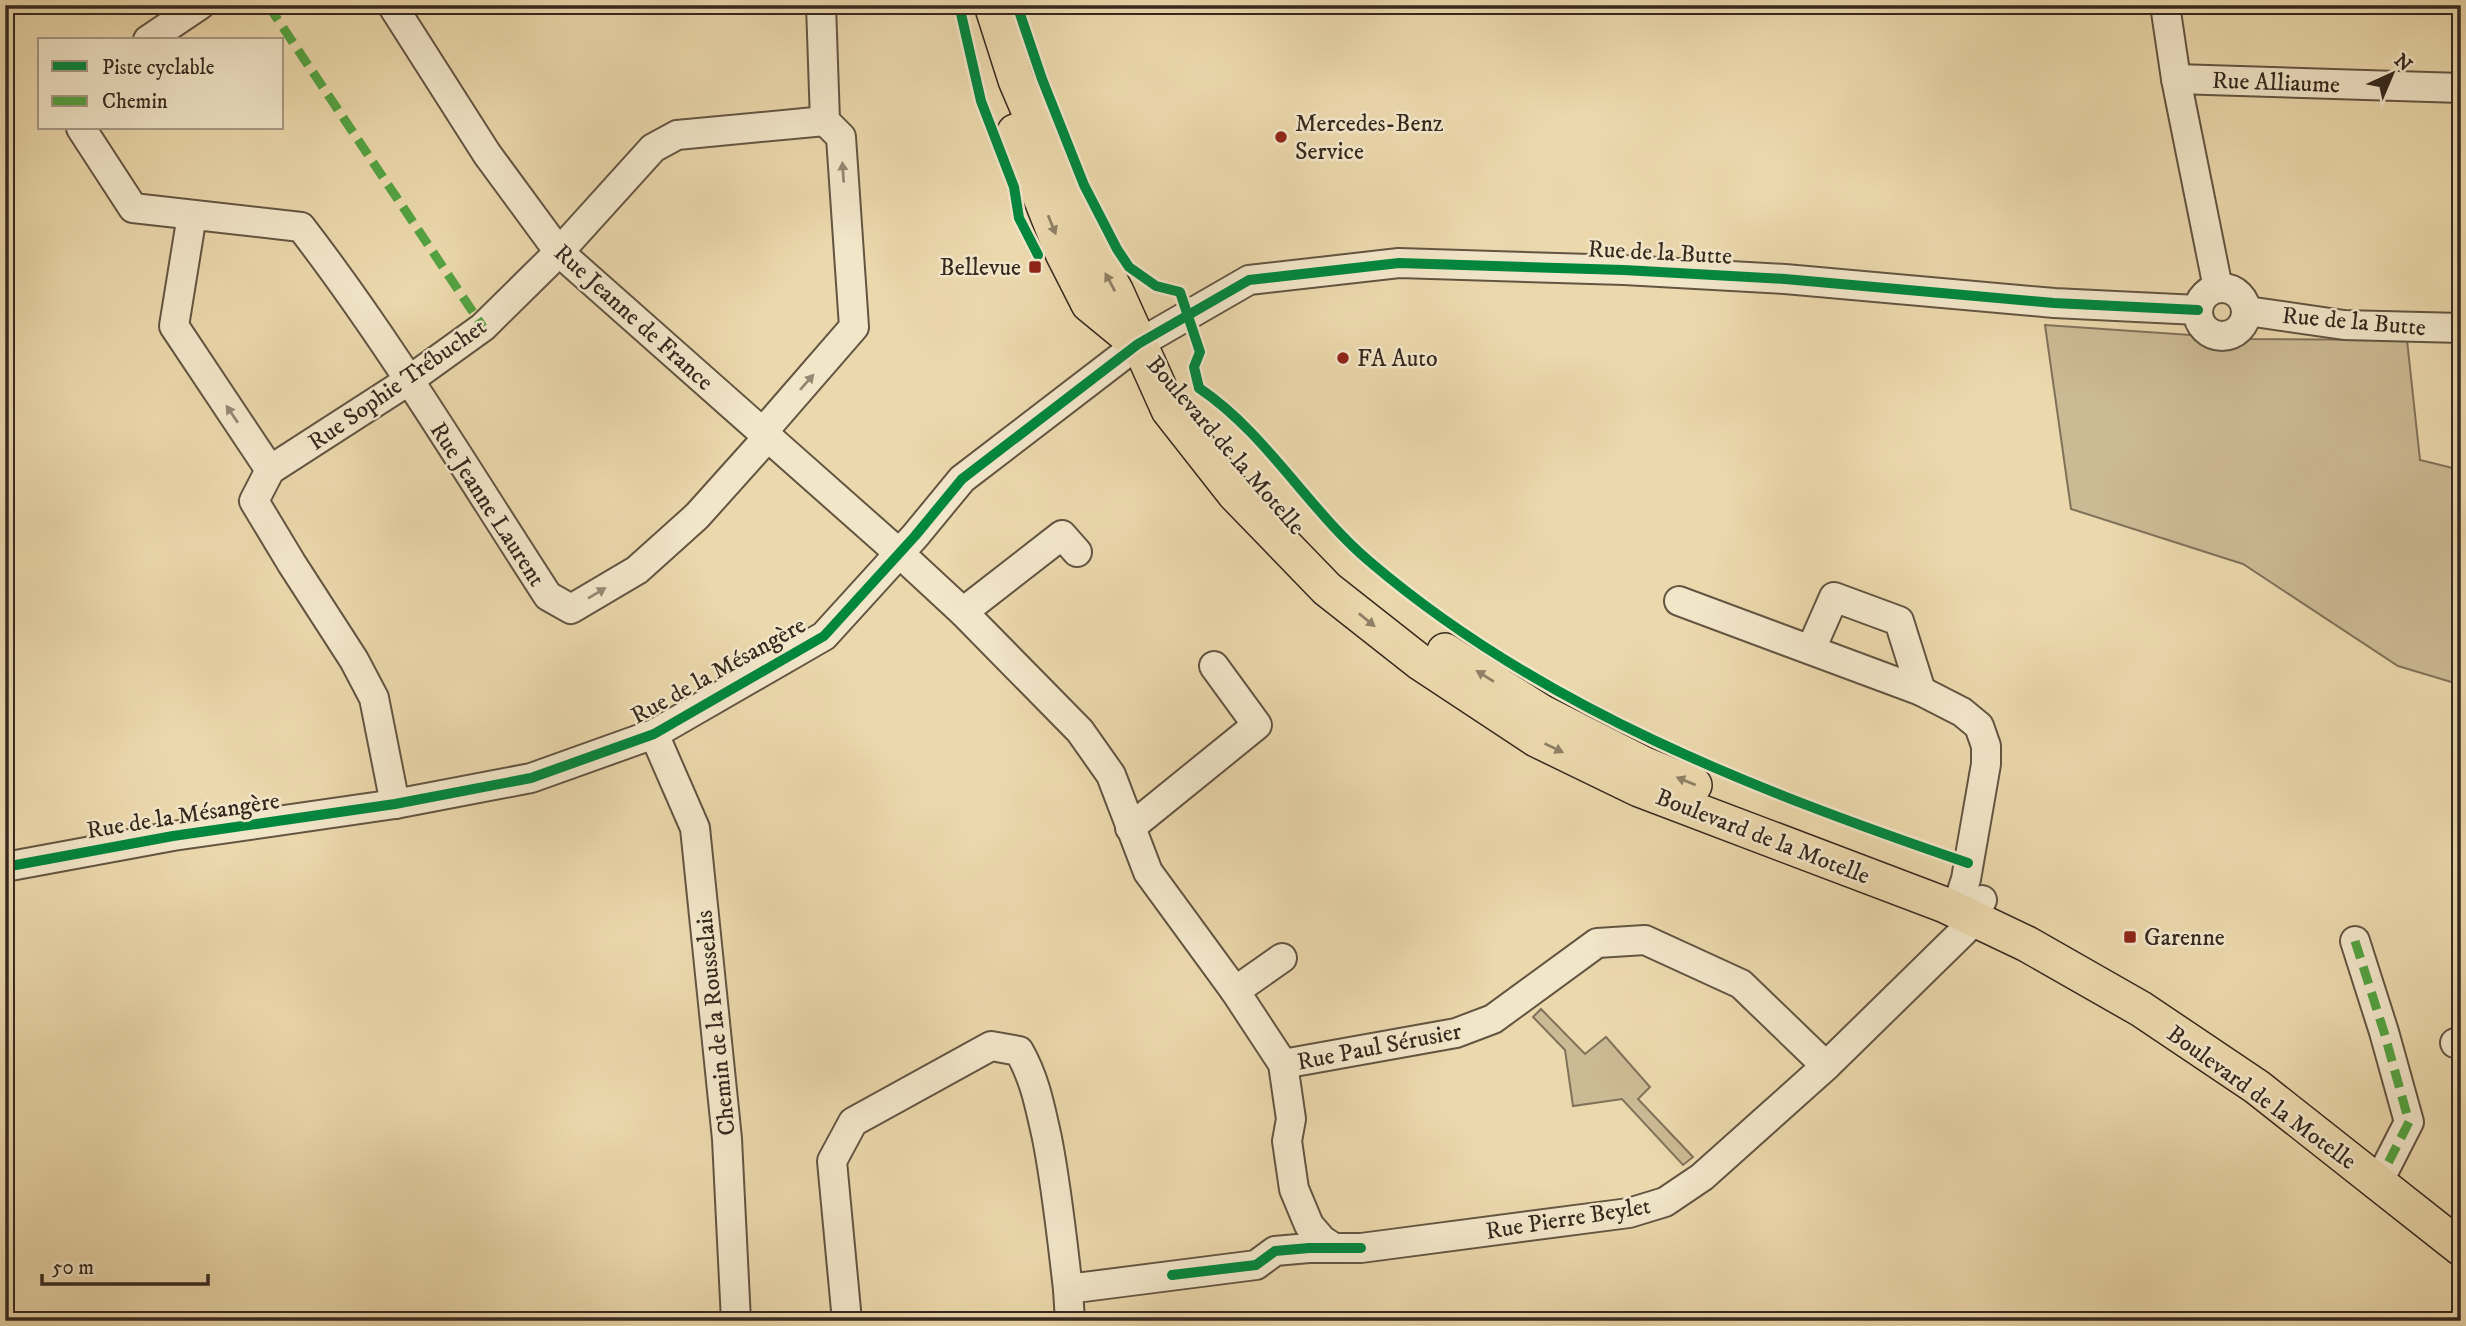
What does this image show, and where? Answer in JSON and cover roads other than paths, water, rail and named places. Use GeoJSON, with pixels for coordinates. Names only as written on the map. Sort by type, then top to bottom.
{"type":"FeatureCollection","features":[{"type":"Feature","properties":{"kind":"main road","name":"Boulevard de la Motelle"},"geometry":{"type":"LineString","coordinates":[[975,5],[1000,92],[1026,162],[1063,253],[1089,303],[1138,344],[1248,476],[1341,571],[1433,643],[1541,712],[1645,765],[1969,904],[2038,925],[2112,967],[2278,1083],[2461,1228]]}},
{"type":"Feature","properties":{"kind":"main road","name":"Boulevard de la Motelle"},"geometry":{"type":"LineString","coordinates":[[992,5],[1016,80],[1047,153],[1116,292],[1138,344]]}},
{"type":"Feature","properties":{"kind":"main road","name":"Boulevard de la Motelle"},"geometry":{"type":"LineString","coordinates":[[1969,904],[2027,944],[2141,1009],[2257,1087],[2461,1248]]}},
{"type":"Feature","properties":{"kind":"street"},"geometry":{"type":"LineString","coordinates":[[151,38],[200,5]]}},
{"type":"Feature","properties":{"kind":"street","name":"Rue Jeanne de France"},"geometry":{"type":"LineString","coordinates":[[392,5],[487,154],[559,252],[900,554],[963,612],[1080,731],[1111,775],[1148,872],[1235,991],[1283,1064]]}},
{"type":"Feature","properties":{"kind":"street"},"geometry":{"type":"LineString","coordinates":[[765,435],[854,327],[841,137],[825,121],[821,5]]}},
{"type":"Feature","properties":{"kind":"street"},"geometry":{"type":"LineString","coordinates":[[2165,5],[2176,79],[2218,288]]}},
{"type":"Feature","properties":{"kind":"street","name":"Rue Alliaume"},"geometry":{"type":"LineString","coordinates":[[2176,79],[2461,88]]}},
{"type":"Feature","properties":{"kind":"street","name":"Rue Sophie Trébuchet"},"geometry":{"type":"LineString","coordinates":[[270,470],[408,382],[482,327],[559,252],[653,148],[667,139],[677,135],[825,121]]}},
{"type":"Feature","properties":{"kind":"street"},"geometry":{"type":"LineString","coordinates":[[82,130],[133,208],[301,228],[327,261],[408,382]]}},
{"type":"Feature","properties":{"kind":"street"},"geometry":{"type":"LineString","coordinates":[[192,215],[174,327],[270,470],[254,501],[354,660],[374,698],[396,804]]}},
{"type":"Feature","properties":{"kind":"street","name":"Rue de la Butte"},"geometry":{"type":"LineString","coordinates":[[1138,344],[1249,280],[1399,262],[1785,279],[2054,303],[2198,310]]}},
{"type":"Feature","properties":{"kind":"street"},"geometry":{"type":"LineString","coordinates":[[2218,288],[2236,292],[2243,298],[2247,311],[2241,328],[2234,334],[2221,337],[2202,325],[2198,310],[2203,297],[2218,288]]}},
{"type":"Feature","properties":{"kind":"street","name":"Rue de la Butte"},"geometry":{"type":"LineString","coordinates":[[2247,311],[2344,325],[2461,328]]}},
{"type":"Feature","properties":{"kind":"street","name":"Rue de la Mésangère"},"geometry":{"type":"LineString","coordinates":[[5,867],[173,836],[396,804],[531,778],[654,734],[824,636],[900,554],[962,479],[1138,344]]}},
{"type":"Feature","properties":{"kind":"street","name":"Rue Jeanne Laurent"},"geometry":{"type":"LineString","coordinates":[[408,382],[548,596],[571,609],[637,570],[697,516],[765,435]]}},
{"type":"Feature","properties":{"kind":"street"},"geometry":{"type":"LineString","coordinates":[[963,612],[1062,535],[1077,552]]}},
{"type":"Feature","properties":{"kind":"street"},"geometry":{"type":"LineString","coordinates":[[1811,649],[1834,597],[1899,621],[1921,691]]}},
{"type":"Feature","properties":{"kind":"street"},"geometry":{"type":"LineString","coordinates":[[1679,601],[1921,691],[1971,718],[1979,726],[1986,746],[1986,764],[1969,904]]}},
{"type":"Feature","properties":{"kind":"street"},"geometry":{"type":"LineString","coordinates":[[1130,828],[1257,725],[1214,666]]}},
{"type":"Feature","properties":{"kind":"street","name":"Chemin de la Rousselais"},"geometry":{"type":"LineString","coordinates":[[654,734],[695,828],[727,1139],[736,1321]]}},
{"type":"Feature","properties":{"kind":"street","name":"Rue Pierre Beylet"},"geometry":{"type":"LineString","coordinates":[[1068,1289],[1256,1265],[1275,1251],[1361,1248],[1629,1213],[1665,1202],[1702,1177],[1826,1066],[1969,926],[1969,904]]}},
{"type":"Feature","properties":{"kind":"street","name":"Rue Paul Sérusier"},"geometry":{"type":"LineString","coordinates":[[1283,1064],[1456,1034],[1493,1019],[1597,943],[1645,940],[1741,984],[1826,1066]]}},
{"type":"Feature","properties":{"kind":"street"},"geometry":{"type":"LineString","coordinates":[[2355,941],[2409,1122],[2385,1168]]}},
{"type":"Feature","properties":{"kind":"street"},"geometry":{"type":"LineString","coordinates":[[1235,991],[1282,958]]}},
{"type":"Feature","properties":{"kind":"street"},"geometry":{"type":"LineString","coordinates":[[847,1321],[832,1161],[852,1122],[991,1046],[1019,1051],[1031,1072],[1038,1095],[1057,1189],[1070,1321]]}},
{"type":"Feature","properties":{"kind":"street"},"geometry":{"type":"LineString","coordinates":[[1283,1064],[1291,1119],[1287,1142],[1294,1189],[1309,1225],[1322,1240],[1334,1248]]}},
{"type":"Feature","properties":{"kind":"place","name":"Mercedes-Benz Service"},"geometry":{"type":"Point","coordinates":[1281,137]}},
{"type":"Feature","properties":{"kind":"place","name":"Bellevue"},"geometry":{"type":"Point","coordinates":[1035,267]}},
{"type":"Feature","properties":{"kind":"place","name":"FA Auto"},"geometry":{"type":"Point","coordinates":[1343,358]}},
{"type":"Feature","properties":{"kind":"place","name":"Garenne"},"geometry":{"type":"Point","coordinates":[2130,937]}}]}
